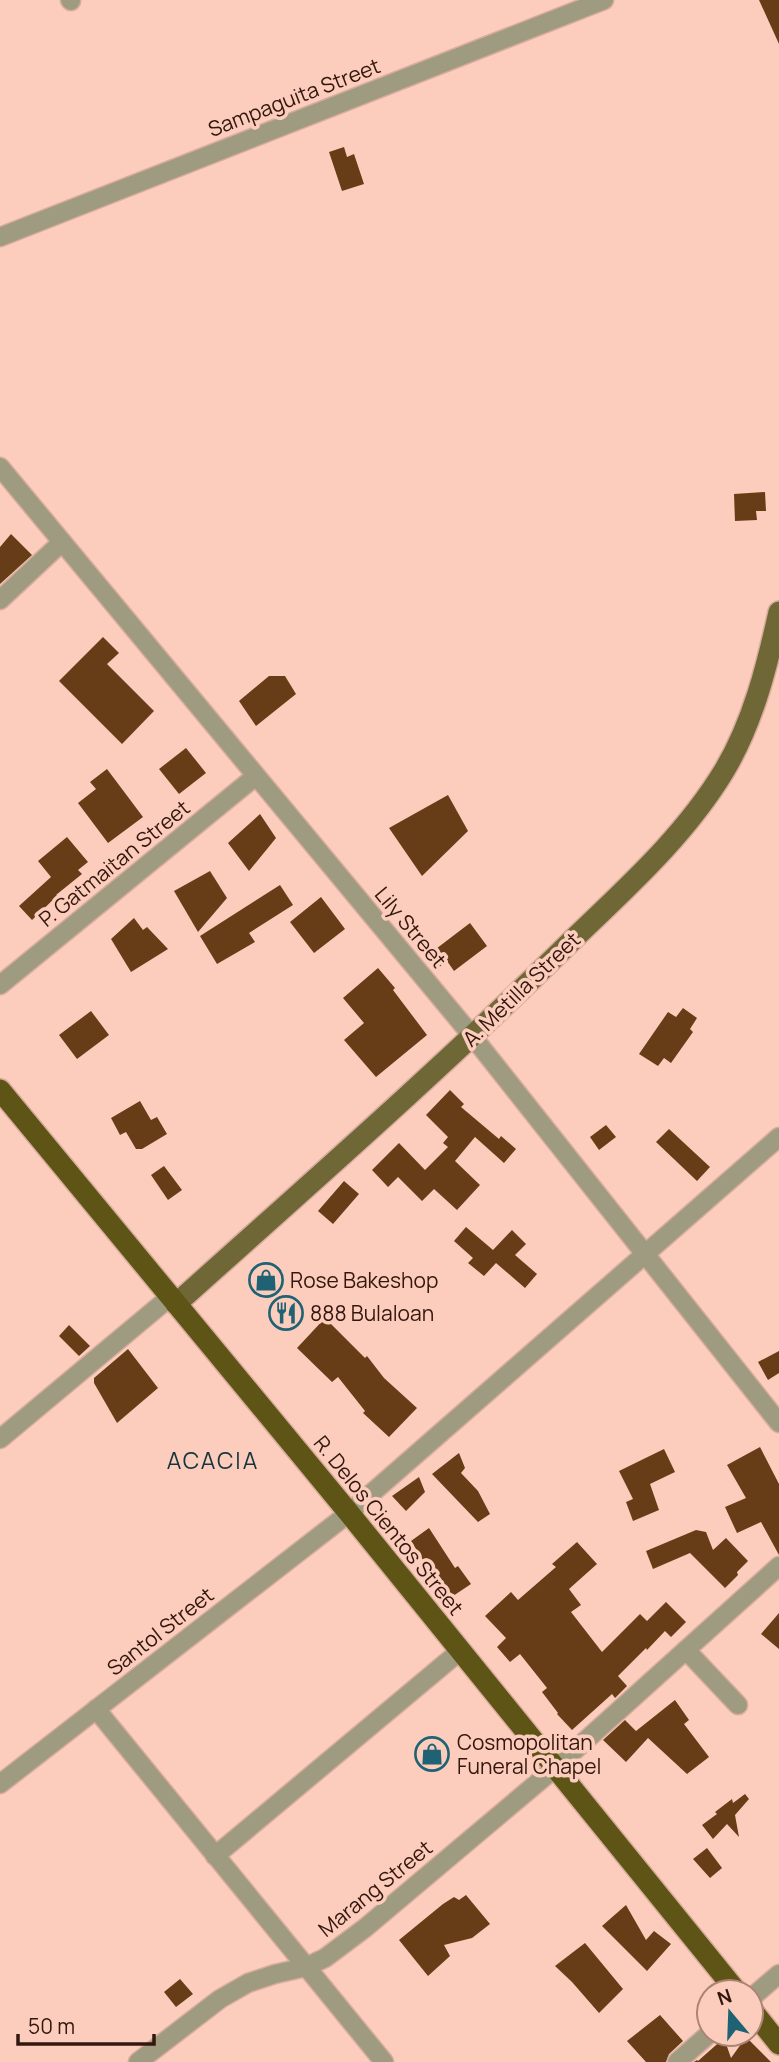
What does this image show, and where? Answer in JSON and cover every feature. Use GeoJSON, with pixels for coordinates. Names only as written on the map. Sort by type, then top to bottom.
{"type":"FeatureCollection","features":[{"type":"Feature","properties":{"kind":"highway","name":"R. Delos Cientos Street"},"geometry":{"type":"LineString","coordinates":[[0,1090],[349,1513],[726,1978]]}},
{"type":"Feature","properties":{"kind":"highway"},"geometry":{"type":"LineString","coordinates":[[765,2027],[779,2044]]}},
{"type":"Feature","properties":{"kind":"main road","name":"A. Metilla Street"},"geometry":{"type":"LineString","coordinates":[[173,1301],[473,1037],[648,866],[679,832],[703,802],[739,744],[767,666],[779,612]]}},
{"type":"Feature","properties":{"kind":"street","name":"Sampaguita Street"},"geometry":{"type":"LineString","coordinates":[[0,237],[604,0]]}},
{"type":"Feature","properties":{"kind":"street","name":"Lily Street"},"geometry":{"type":"LineString","coordinates":[[0,467],[473,1037],[779,1423]]}},
{"type":"Feature","properties":{"kind":"street"},"geometry":{"type":"LineString","coordinates":[[0,600],[62,542]]}},
{"type":"Feature","properties":{"kind":"street","name":"P. Gatmaitan Street"},"geometry":{"type":"LineString","coordinates":[[0,985],[256,776]]}},
{"type":"Feature","properties":{"kind":"street","name":"Santol Street"},"geometry":{"type":"LineString","coordinates":[[0,1784],[349,1513],[779,1137]]}},
{"type":"Feature","properties":{"kind":"street"},"geometry":{"type":"LineString","coordinates":[[0,1439],[173,1301]]}},
{"type":"Feature","properties":{"kind":"street","name":"Marang Street"},"geometry":{"type":"LineString","coordinates":[[138,2062],[220,1999],[248,1983],[306,1967],[325,1958],[365,1928],[555,1768],[779,1566]]}},
{"type":"Feature","properties":{"kind":"street"},"geometry":{"type":"LineString","coordinates":[[685,1650],[738,1705]]}},
{"type":"Feature","properties":{"kind":"street"},"geometry":{"type":"LineString","coordinates":[[215,1856],[460,1651]]}},
{"type":"Feature","properties":{"kind":"street"},"geometry":{"type":"LineString","coordinates":[[96,1709],[384,2062]]}},
{"type":"Feature","properties":{"kind":"street"},"geometry":{"type":"LineString","coordinates":[[765,1986],[779,1974]]}},
{"type":"Feature","properties":{"kind":"street"},"geometry":{"type":"LineString","coordinates":[[677,2062],[695,2046]]}},
{"type":"Feature","properties":{"kind":"building"},"geometry":{"type":"Polygon","coordinates":[[[759,0],[779,0],[779,44],[759,0]]]}},
{"type":"Feature","properties":{"kind":"building"},"geometry":{"type":"Polygon","coordinates":[[[344,147],[347,157],[354,154],[364,184],[342,191],[329,152],[344,147]]]}},
{"type":"Feature","properties":{"kind":"building"},"geometry":{"type":"Polygon","coordinates":[[[765,492],[766,511],[756,511],[757,520],[735,521],[734,494],[765,492]]]}},
{"type":"Feature","properties":{"kind":"building"},"geometry":{"type":"Polygon","coordinates":[[[11,534],[32,555],[0,584],[0,547],[11,534]]]}},
{"type":"Feature","properties":{"kind":"building"},"geometry":{"type":"Polygon","coordinates":[[[103,637],[119,653],[107,664],[154,711],[122,744],[59,681],[103,637]]]}},
{"type":"Feature","properties":{"kind":"building"},"geometry":{"type":"Polygon","coordinates":[[[269,676],[285,676],[296,694],[256,726],[239,701],[269,676]]]}},
{"type":"Feature","properties":{"kind":"building"},"geometry":{"type":"Polygon","coordinates":[[[186,748],[206,773],[179,794],[159,769],[186,748]]]}},
{"type":"Feature","properties":{"kind":"building"},"geometry":{"type":"Polygon","coordinates":[[[107,769],[143,817],[108,843],[78,803],[96,789],[90,782],[107,769]]]}},
{"type":"Feature","properties":{"kind":"building"},"geometry":{"type":"Polygon","coordinates":[[[448,795],[468,831],[422,876],[389,828],[448,795]]]}},
{"type":"Feature","properties":{"kind":"building"},"geometry":{"type":"Polygon","coordinates":[[[260,814],[276,838],[249,871],[228,843],[260,814]]]}},
{"type":"Feature","properties":{"kind":"building"},"geometry":{"type":"Polygon","coordinates":[[[67,837],[88,862],[78,870],[82,874],[56,895],[32,920],[19,906],[51,877],[38,861],[67,837]]]}},
{"type":"Feature","properties":{"kind":"building"},"geometry":{"type":"Polygon","coordinates":[[[210,871],[227,898],[198,932],[174,891],[210,871]]]}},
{"type":"Feature","properties":{"kind":"building"},"geometry":{"type":"Polygon","coordinates":[[[280,885],[293,905],[249,933],[255,942],[217,964],[200,936],[280,885]]]}},
{"type":"Feature","properties":{"kind":"building"},"geometry":{"type":"Polygon","coordinates":[[[321,897],[345,929],[314,953],[290,922],[321,897]]]}},
{"type":"Feature","properties":{"kind":"building"},"geometry":{"type":"Polygon","coordinates":[[[134,918],[143,930],[147,927],[168,949],[131,972],[111,939],[134,918]]]}},
{"type":"Feature","properties":{"kind":"building"},"geometry":{"type":"Polygon","coordinates":[[[470,923],[487,946],[454,971],[447,961],[438,968],[428,955],[470,923]]]}},
{"type":"Feature","properties":{"kind":"building"},"geometry":{"type":"Polygon","coordinates":[[[378,968],[427,1035],[376,1077],[344,1040],[364,1023],[343,998],[378,968]]]}},
{"type":"Feature","properties":{"kind":"building"},"geometry":{"type":"Polygon","coordinates":[[[683,1008],[697,1018],[690,1029],[693,1032],[671,1063],[664,1058],[658,1066],[639,1054],[668,1012],[676,1017],[683,1008]]]}},
{"type":"Feature","properties":{"kind":"building"},"geometry":{"type":"Polygon","coordinates":[[[91,1011],[109,1035],[77,1059],[59,1035],[91,1011]]]}},
{"type":"Feature","properties":{"kind":"building"},"geometry":{"type":"Polygon","coordinates":[[[450,1090],[464,1104],[461,1107],[499,1139],[501,1136],[516,1149],[504,1163],[475,1137],[455,1161],[480,1185],[457,1210],[434,1189],[422,1201],[398,1177],[388,1187],[372,1170],[399,1143],[425,1170],[448,1147],[443,1143],[448,1137],[426,1115],[450,1090]]]}},
{"type":"Feature","properties":{"kind":"building"},"geometry":{"type":"Polygon","coordinates":[[[140,1101],[151,1120],[157,1117],[167,1134],[142,1149],[136,1149],[126,1132],[120,1135],[111,1118],[140,1101]]]}},
{"type":"Feature","properties":{"kind":"building"},"geometry":{"type":"Polygon","coordinates":[[[606,1125],[616,1137],[599,1150],[590,1137],[606,1125]]]}},
{"type":"Feature","properties":{"kind":"building"},"geometry":{"type":"Polygon","coordinates":[[[669,1129],[710,1167],[697,1181],[656,1142],[669,1129]]]}},
{"type":"Feature","properties":{"kind":"building"},"geometry":{"type":"Polygon","coordinates":[[[164,1166],[182,1190],[168,1200],[151,1175],[164,1166]]]}},
{"type":"Feature","properties":{"kind":"building"},"geometry":{"type":"Polygon","coordinates":[[[344,1181],[359,1194],[333,1224],[318,1211],[344,1181]]]}},
{"type":"Feature","properties":{"kind":"building"},"geometry":{"type":"Polygon","coordinates":[[[466,1227],[493,1250],[512,1230],[526,1244],[515,1255],[537,1274],[525,1288],[496,1263],[484,1276],[468,1263],[473,1258],[454,1241],[466,1227]]]}},
{"type":"Feature","properties":{"kind":"building"},"geometry":{"type":"Polygon","coordinates":[[[325,1318],[365,1358],[367,1356],[384,1378],[417,1408],[389,1437],[363,1413],[365,1411],[338,1377],[332,1382],[297,1348],[325,1318]]]}},
{"type":"Feature","properties":{"kind":"building"},"geometry":{"type":"Polygon","coordinates":[[[69,1325],[90,1346],[79,1356],[59,1336],[69,1325]]]}},
{"type":"Feature","properties":{"kind":"building"},"geometry":{"type":"Polygon","coordinates":[[[128,1349],[158,1388],[117,1423],[94,1383],[94,1378],[128,1349]]]}},
{"type":"Feature","properties":{"kind":"building"},"geometry":{"type":"Polygon","coordinates":[[[779,1351],[779,1373],[768,1380],[758,1362],[779,1351]]]}},
{"type":"Feature","properties":{"kind":"building"},"geometry":{"type":"Polygon","coordinates":[[[760,1447],[779,1484],[779,1555],[761,1522],[737,1533],[725,1507],[746,1498],[727,1465],[760,1447]]]}},
{"type":"Feature","properties":{"kind":"building"},"geometry":{"type":"Polygon","coordinates":[[[664,1449],[675,1472],[650,1484],[659,1510],[633,1521],[626,1502],[633,1499],[619,1471],[664,1449]]]}},
{"type":"Feature","properties":{"kind":"building"},"geometry":{"type":"Polygon","coordinates":[[[459,1453],[465,1468],[461,1473],[478,1491],[490,1514],[478,1522],[432,1474],[459,1453]]]}},
{"type":"Feature","properties":{"kind":"building"},"geometry":{"type":"Polygon","coordinates":[[[419,1477],[425,1492],[406,1511],[392,1496],[419,1477]]]}},
{"type":"Feature","properties":{"kind":"building"},"geometry":{"type":"Polygon","coordinates":[[[429,1528],[455,1568],[458,1566],[471,1584],[453,1596],[411,1541],[429,1528]]]}},
{"type":"Feature","properties":{"kind":"building"},"geometry":{"type":"Polygon","coordinates":[[[696,1530],[706,1532],[713,1550],[726,1538],[748,1561],[725,1588],[690,1553],[653,1569],[646,1551],[696,1530]]]}},
{"type":"Feature","properties":{"kind":"building"},"geometry":{"type":"Polygon","coordinates":[[[577,1542],[597,1564],[569,1589],[581,1605],[571,1612],[602,1652],[640,1614],[647,1621],[666,1602],[686,1622],[671,1637],[665,1631],[647,1650],[646,1648],[618,1676],[627,1686],[615,1698],[612,1694],[572,1730],[557,1714],[542,1692],[547,1688],[520,1654],[510,1662],[497,1647],[506,1638],[485,1616],[511,1592],[518,1600],[556,1567],[552,1564],[577,1542]]]}},
{"type":"Feature","properties":{"kind":"building"},"geometry":{"type":"Polygon","coordinates":[[[779,1613],[779,1649],[761,1634],[779,1613]]]}},
{"type":"Feature","properties":{"kind":"building"},"geometry":{"type":"Polygon","coordinates":[[[675,1700],[689,1720],[684,1724],[709,1757],[687,1774],[648,1738],[626,1762],[603,1740],[625,1720],[636,1731],[675,1700]]]}},
{"type":"Feature","properties":{"kind":"building"},"geometry":{"type":"Polygon","coordinates":[[[745,1794],[749,1799],[735,1815],[739,1837],[727,1824],[713,1839],[702,1825],[732,1799],[733,1803],[745,1794]]]}},
{"type":"Feature","properties":{"kind":"building"},"geometry":{"type":"Polygon","coordinates":[[[707,1848],[722,1868],[710,1878],[693,1859],[707,1848]]]}},
{"type":"Feature","properties":{"kind":"building"},"geometry":{"type":"Polygon","coordinates":[[[466,1895],[490,1924],[472,1938],[444,1945],[450,1956],[428,1976],[399,1940],[443,1904],[454,1897],[459,1900],[466,1895]]]}},
{"type":"Feature","properties":{"kind":"building"},"geometry":{"type":"Polygon","coordinates":[[[626,1905],[646,1940],[654,1931],[671,1944],[647,1971],[602,1926],[626,1905]]]}},
{"type":"Feature","properties":{"kind":"building"},"geometry":{"type":"Polygon","coordinates":[[[585,1943],[623,1989],[599,2013],[555,1966],[585,1943]]]}},
{"type":"Feature","properties":{"kind":"building"},"geometry":{"type":"Polygon","coordinates":[[[180,1979],[193,1994],[176,2007],[164,1992],[180,1979]]]}},
{"type":"Feature","properties":{"kind":"building"},"geometry":{"type":"Polygon","coordinates":[[[660,2015],[683,2041],[669,2054],[666,2062],[646,2062],[627,2041],[660,2015]]]}},
{"type":"Feature","properties":{"kind":"building"},"geometry":{"type":"Polygon","coordinates":[[[713,2048],[728,2048],[731,2058],[738,2048],[757,2048],[771,2062],[694,2062],[713,2048]]]}},
{"type":"Feature","properties":{"kind":"place","name":"Rose Bakeshop"},"geometry":{"type":"Point","coordinates":[266,1280]}},
{"type":"Feature","properties":{"kind":"place","name":"888 Bulaloan"},"geometry":{"type":"Point","coordinates":[286,1313]}},
{"type":"Feature","properties":{"kind":"place","name":"Cosmopolitan Funeral Chapel"},"geometry":{"type":"Point","coordinates":[432,1754]}},
{"type":"Feature","properties":{"kind":"district","name":"ACACIA"},"geometry":{"type":"Point","coordinates":[213,1460]}}]}
